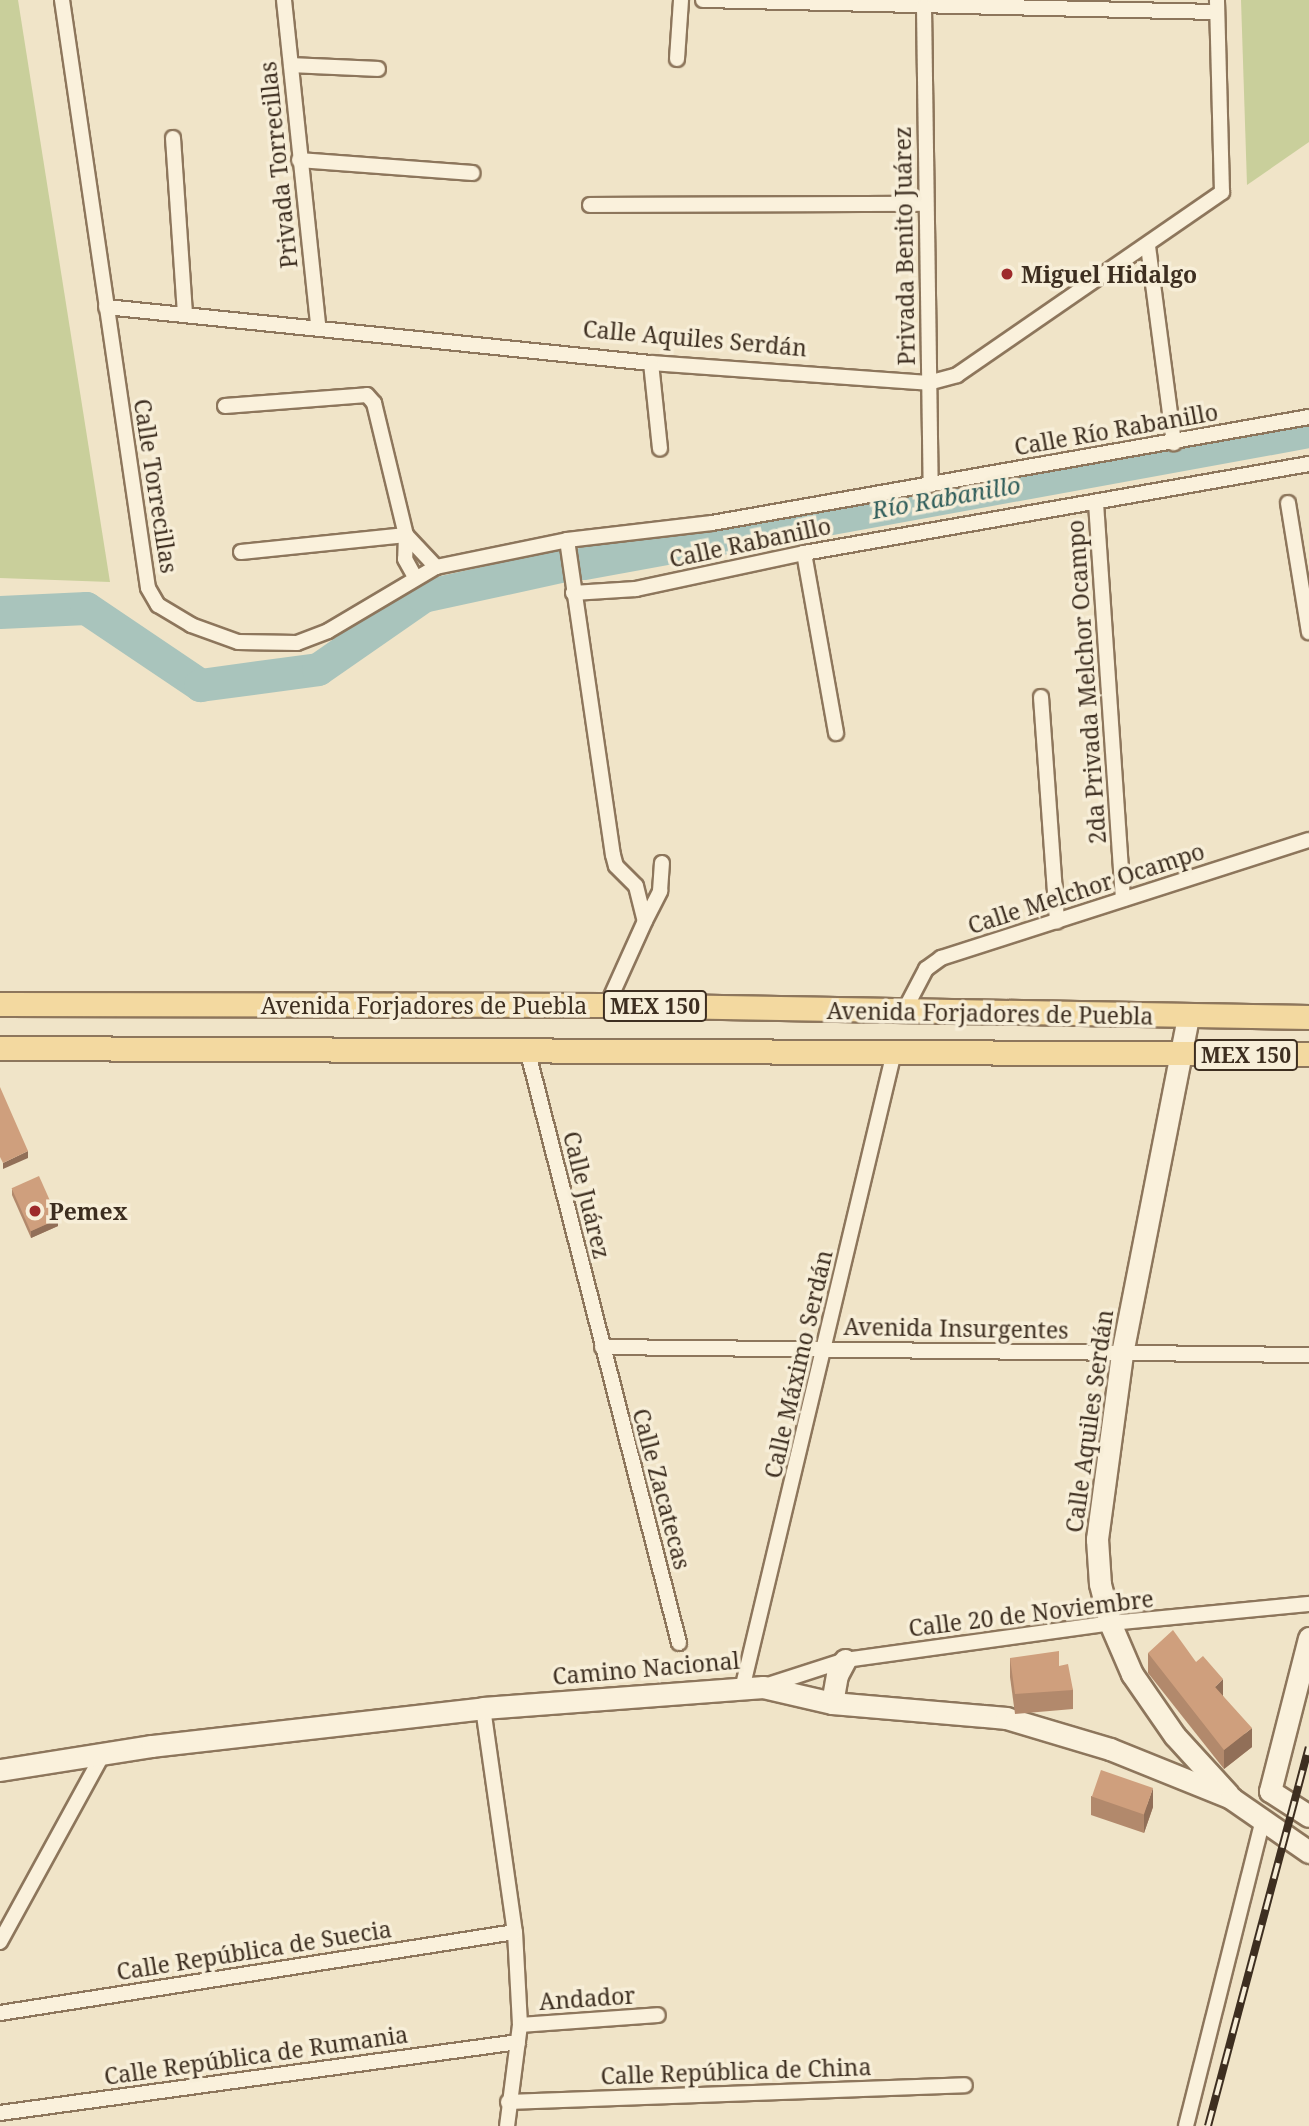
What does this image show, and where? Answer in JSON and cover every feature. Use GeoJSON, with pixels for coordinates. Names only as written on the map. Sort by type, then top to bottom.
{"type":"FeatureCollection","features":[{"type":"Feature","properties":{"kind":"main road","name":"Avenida Forjadores de Puebla"},"geometry":{"type":"LineString","coordinates":[[0,1004],[607,1005],[904,1013],[1309,1017]]}},
{"type":"Feature","properties":{"kind":"main road","name":"Calle Aquiles Serdán"},"geometry":{"type":"LineString","coordinates":[[1188,1017],[1183,1055],[1122,1354],[1097,1539],[1100,1584],[1110,1623],[1151,1704],[1231,1798]]}},
{"type":"Feature","properties":{"kind":"main road","name":"Avenida Forjadores de Puebla"},"geometry":{"type":"LineString","coordinates":[[0,1048],[528,1053],[1309,1054]]}},
{"type":"Feature","properties":{"kind":"main road"},"geometry":{"type":"LineString","coordinates":[[1309,1638],[1270,1791],[1309,1816]]}},
{"type":"Feature","properties":{"kind":"main road"},"geometry":{"type":"LineString","coordinates":[[832,1703],[837,1675],[845,1660]]}},
{"type":"Feature","properties":{"kind":"main road","name":"Camino Nacional"},"geometry":{"type":"LineString","coordinates":[[0,1770],[103,1754],[483,1708],[753,1686],[832,1703],[1006,1718],[1110,1749],[1231,1798],[1262,1823],[1309,1852]]}},
{"type":"Feature","properties":{"kind":"street","name":"Calle Torrecillas"},"geometry":{"type":"LineString","coordinates":[[62,0],[143,567],[158,605],[191,625],[238,642],[286,644],[328,631],[436,566],[567,540],[712,523]]}},
{"type":"Feature","properties":{"kind":"street","name":"Privada Torrecillas"},"geometry":{"type":"LineString","coordinates":[[284,0],[318,326]]}},
{"type":"Feature","properties":{"kind":"street"},"geometry":{"type":"LineString","coordinates":[[677,59],[681,0]]}},
{"type":"Feature","properties":{"kind":"street"},"geometry":{"type":"LineString","coordinates":[[703,0],[877,3],[924,7],[970,4],[1217,6]]}},
{"type":"Feature","properties":{"kind":"street","name":"Calle Aquiles Serdán"},"geometry":{"type":"LineString","coordinates":[[106,307],[318,326],[651,363],[928,383],[957,376],[1148,246],[1222,192],[1217,6]]}},
{"type":"Feature","properties":{"kind":"street","name":"Privada Benito Juárez"},"geometry":{"type":"LineString","coordinates":[[924,7],[931,485]]}},
{"type":"Feature","properties":{"kind":"street"},"geometry":{"type":"LineString","coordinates":[[290,65],[378,69]]}},
{"type":"Feature","properties":{"kind":"street"},"geometry":{"type":"LineString","coordinates":[[173,138],[186,314]]}},
{"type":"Feature","properties":{"kind":"street"},"geometry":{"type":"LineString","coordinates":[[299,160],[473,173]]}},
{"type":"Feature","properties":{"kind":"street"},"geometry":{"type":"LineString","coordinates":[[590,205],[926,204]]}},
{"type":"Feature","properties":{"kind":"street"},"geometry":{"type":"LineString","coordinates":[[1148,246],[1174,443]]}},
{"type":"Feature","properties":{"kind":"street"},"geometry":{"type":"LineString","coordinates":[[651,363],[660,449]]}},
{"type":"Feature","properties":{"kind":"street"},"geometry":{"type":"LineString","coordinates":[[225,406],[367,396],[374,403],[406,535],[405,559],[415,577]]}},
{"type":"Feature","properties":{"kind":"street","name":"Calle Río Rabanillo"},"geometry":{"type":"LineString","coordinates":[[712,523],[1309,417]]}},
{"type":"Feature","properties":{"kind":"street","name":"Calle Rabanillo"},"geometry":{"type":"LineString","coordinates":[[573,593],[636,589],[804,553],[1309,464]]}},
{"type":"Feature","properties":{"kind":"street","name":"2da Privada Melchor Ocampo"},"geometry":{"type":"LineString","coordinates":[[1096,503],[1124,900]]}},
{"type":"Feature","properties":{"kind":"street"},"geometry":{"type":"LineString","coordinates":[[1288,503],[1309,632]]}},
{"type":"Feature","properties":{"kind":"street"},"geometry":{"type":"LineString","coordinates":[[241,551],[406,535]]}},
{"type":"Feature","properties":{"kind":"street"},"geometry":{"type":"LineString","coordinates":[[406,535],[436,566]]}},
{"type":"Feature","properties":{"kind":"street"},"geometry":{"type":"LineString","coordinates":[[567,540],[613,855],[616,866],[636,886],[645,921]]}},
{"type":"Feature","properties":{"kind":"street"},"geometry":{"type":"LineString","coordinates":[[804,553],[836,733]]}},
{"type":"Feature","properties":{"kind":"street"},"geometry":{"type":"LineString","coordinates":[[1041,697],[1057,920]]}},
{"type":"Feature","properties":{"kind":"street","name":"Calle Melchor Ocampo"},"geometry":{"type":"LineString","coordinates":[[904,1013],[933,962],[1309,840]]}},
{"type":"Feature","properties":{"kind":"street"},"geometry":{"type":"LineString","coordinates":[[607,1005],[660,891],[662,863]]}},
{"type":"Feature","properties":{"kind":"street","name":"Calle Máximo Serdán"},"geometry":{"type":"LineString","coordinates":[[753,1686],[894,1052]]}},
{"type":"Feature","properties":{"kind":"street","name":"Calle Juárez"},"geometry":{"type":"LineString","coordinates":[[528,1053],[601,1347]]}},
{"type":"Feature","properties":{"kind":"street","name":"Avenida Insurgentes"},"geometry":{"type":"LineString","coordinates":[[601,1347],[1309,1354]]}},
{"type":"Feature","properties":{"kind":"street","name":"Calle Zacatecas"},"geometry":{"type":"LineString","coordinates":[[601,1347],[679,1643]]}},
{"type":"Feature","properties":{"kind":"street","name":"Calle 20 de Noviembre"},"geometry":{"type":"LineString","coordinates":[[753,1686],[845,1660],[1110,1623],[1309,1605]]}},
{"type":"Feature","properties":{"kind":"street"},"geometry":{"type":"LineString","coordinates":[[483,1708],[515,1932],[520,2025],[507,2126]]}},
{"type":"Feature","properties":{"kind":"street"},"geometry":{"type":"LineString","coordinates":[[0,1942],[103,1754]]}},
{"type":"Feature","properties":{"kind":"street"},"geometry":{"type":"LineString","coordinates":[[1186,2126],[1262,1823]]}},
{"type":"Feature","properties":{"kind":"street","name":"Calle República de Suecia"},"geometry":{"type":"LineString","coordinates":[[0,2013],[515,1932]]}},
{"type":"Feature","properties":{"kind":"street","name":"Andador"},"geometry":{"type":"LineString","coordinates":[[520,2025],[658,2015]]}},
{"type":"Feature","properties":{"kind":"street","name":"Calle República de Rumania"},"geometry":{"type":"LineString","coordinates":[[0,2113],[518,2042]]}},
{"type":"Feature","properties":{"kind":"street","name":"Calle República de China"},"geometry":{"type":"LineString","coordinates":[[508,2102],[965,2085]]}},
{"type":"Feature","properties":{"kind":"green space"},"geometry":{"type":"Polygon","coordinates":[[[0,0],[18,0],[110,582],[0,578],[0,0]]]}},
{"type":"Feature","properties":{"kind":"green space"},"geometry":{"type":"Polygon","coordinates":[[[1241,0],[1309,0],[1309,142],[1247,185],[1241,0]]]}},
{"type":"Feature","properties":{"kind":"building","name":"Pemex"},"geometry":{"type":"Polygon","coordinates":[[[0,1087],[28,1151],[3,1163],[0,1157],[0,1087]]]}},
{"type":"Feature","properties":{"kind":"building","name":"Pemex"},"geometry":{"type":"Polygon","coordinates":[[[39,1176],[58,1219],[31,1231],[12,1188],[39,1176]]]}},
{"type":"Feature","properties":{"kind":"building"},"geometry":{"type":"Polygon","coordinates":[[[1173,1630],[1196,1662],[1203,1656],[1223,1679],[1215,1687],[1252,1728],[1224,1750],[1148,1653],[1173,1630]]]}},
{"type":"Feature","properties":{"kind":"building"},"geometry":{"type":"Polygon","coordinates":[[[1059,1651],[1059,1666],[1068,1664],[1073,1690],[1015,1694],[1010,1658],[1059,1651]]]}},
{"type":"Feature","properties":{"kind":"building"},"geometry":{"type":"Polygon","coordinates":[[[1101,1770],[1153,1788],[1144,1814],[1092,1796],[1101,1770]]]}},
{"type":"Feature","properties":{"kind":"waterway","name":"Río Rabanillo"},"geometry":{"type":"LineString","coordinates":[[584,563],[1309,431]]}},
{"type":"Feature","properties":{"kind":"waterway","name":"Río Rabanillo"},"geometry":{"type":"LineString","coordinates":[[0,612],[86,608],[200,685],[318,669],[423,596],[561,566]]}},
{"type":"Feature","properties":{"kind":"railway"},"geometry":{"type":"LineString","coordinates":[[1208,2126],[1309,1747]]}},
{"type":"Feature","properties":{"kind":"place","name":"Miguel Hidalgo"},"geometry":{"type":"Point","coordinates":[1007,274]}},
{"type":"Feature","properties":{"kind":"place","name":"Pemex"},"geometry":{"type":"Point","coordinates":[35,1211]}}]}
